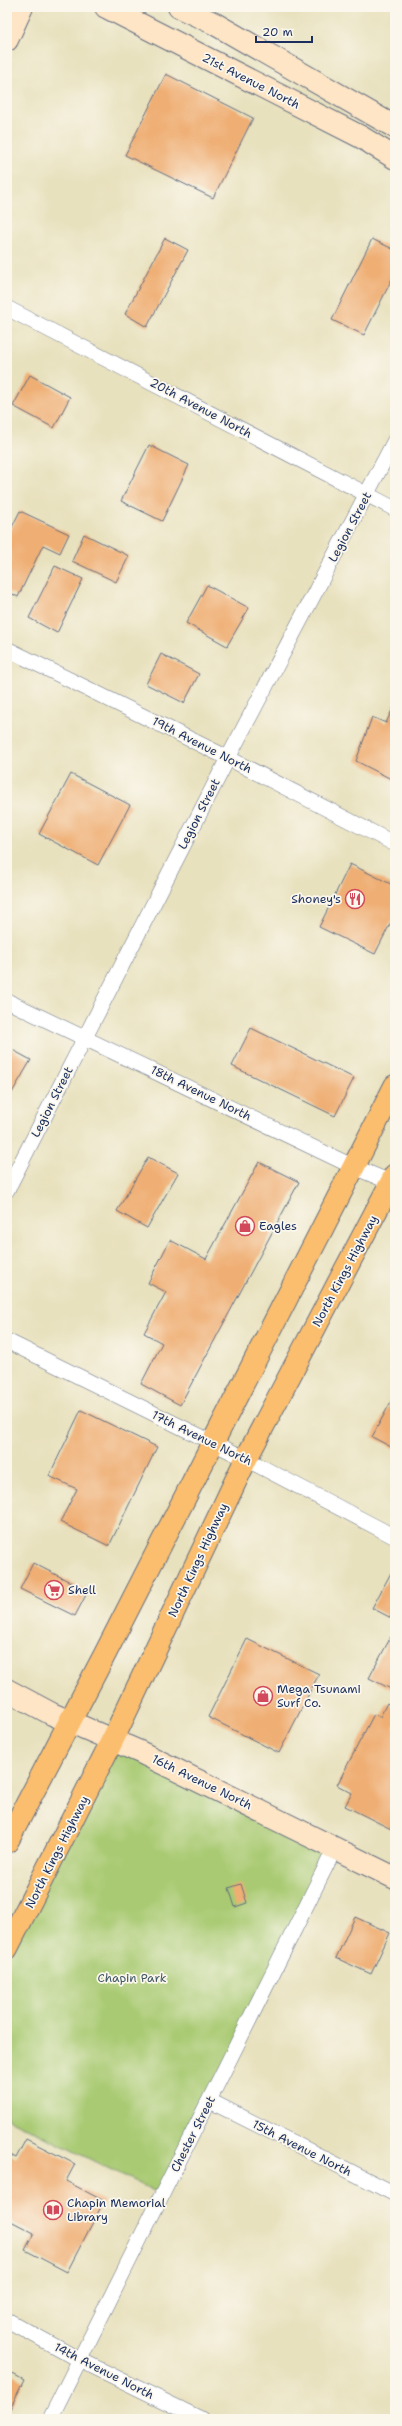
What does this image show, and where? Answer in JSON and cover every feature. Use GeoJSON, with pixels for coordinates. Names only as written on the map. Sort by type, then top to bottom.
{"type":"FeatureCollection","features":[{"type":"Feature","properties":{"kind":"main road"},"geometry":{"type":"LineString","coordinates":[[7,40],[22,7]]}},
{"type":"Feature","properties":{"kind":"main road","name":"21st Avenue North"},"geometry":{"type":"LineString","coordinates":[[106,7],[361,137],[395,158]]}},
{"type":"Feature","properties":{"kind":"main road"},"geometry":{"type":"LineString","coordinates":[[179,7],[215,24],[395,126]]}},
{"type":"Feature","properties":{"kind":"main road"},"geometry":{"type":"LineString","coordinates":[[7,1842],[395,1086]]}},
{"type":"Feature","properties":{"kind":"main road","name":"North Kings Highway"},"geometry":{"type":"LineString","coordinates":[[7,1948],[113,1739],[246,1459],[394,1180]]}},
{"type":"Feature","properties":{"kind":"main road","name":"16th Avenue North"},"geometry":{"type":"LineString","coordinates":[[7,1690],[69,1721],[113,1739],[395,1878]]}},
{"type":"Feature","properties":{"kind":"street","name":"20th Avenue North"},"geometry":{"type":"LineString","coordinates":[[7,308],[395,509]]}},
{"type":"Feature","properties":{"kind":"street","name":"Legion Street"},"geometry":{"type":"LineString","coordinates":[[7,1190],[228,758],[395,440]]}},
{"type":"Feature","properties":{"kind":"street","name":"19th Avenue North"},"geometry":{"type":"LineString","coordinates":[[7,648],[228,758],[395,844]]}},
{"type":"Feature","properties":{"kind":"street","name":"18th Avenue North"},"geometry":{"type":"LineString","coordinates":[[7,1001],[354,1167],[394,1180]]}},
{"type":"Feature","properties":{"kind":"street","name":"17th Avenue North"},"geometry":{"type":"LineString","coordinates":[[7,1341],[212,1444],[246,1459],[395,1537]]}},
{"type":"Feature","properties":{"kind":"street","name":"Chester Street"},"geometry":{"type":"LineString","coordinates":[[50,2419],[335,1848]]}},
{"type":"Feature","properties":{"kind":"street","name":"15th Avenue North"},"geometry":{"type":"LineString","coordinates":[[210,2101],[395,2194]]}},
{"type":"Feature","properties":{"kind":"street","name":"14th Avenue North"},"geometry":{"type":"LineString","coordinates":[[7,2320],[80,2360],[201,2419]]}},
{"type":"Feature","properties":{"kind":"green space","name":"Chapin Park"},"geometry":{"type":"Polygon","coordinates":[[[113,1739],[335,1848],[162,2195],[7,2118],[7,1948],[113,1739]]]}},
{"type":"Feature","properties":{"kind":"building"},"geometry":{"type":"Polygon","coordinates":[[[166,74],[253,118],[213,198],[125,155],[166,74]]]}},
{"type":"Feature","properties":{"kind":"building"},"geometry":{"type":"Polygon","coordinates":[[[165,238],[188,250],[147,327],[125,314],[165,238]]]}},
{"type":"Feature","properties":{"kind":"building"},"geometry":{"type":"Polygon","coordinates":[[[372,239],[395,250],[395,273],[364,335],[332,320],[372,239]]]}},
{"type":"Feature","properties":{"kind":"building"},"geometry":{"type":"Polygon","coordinates":[[[30,375],[70,397],[54,428],[13,406],[30,375]]]}},
{"type":"Feature","properties":{"kind":"building"},"geometry":{"type":"Polygon","coordinates":[[[149,445],[189,465],[162,521],[121,501],[149,445]]]}},
{"type":"Feature","properties":{"kind":"building"},"geometry":{"type":"Polygon","coordinates":[[[20,511],[69,534],[60,553],[43,545],[18,597],[7,591],[7,537],[20,511]]]}},
{"type":"Feature","properties":{"kind":"building"},"geometry":{"type":"Polygon","coordinates":[[[84,534],[129,556],[116,582],[72,561],[84,534]]]}},
{"type":"Feature","properties":{"kind":"building"},"geometry":{"type":"Polygon","coordinates":[[[55,566],[83,579],[57,633],[29,618],[55,566]]]}},
{"type":"Feature","properties":{"kind":"building"},"geometry":{"type":"Polygon","coordinates":[[[207,585],[249,608],[227,646],[186,623],[207,585]]]}},
{"type":"Feature","properties":{"kind":"building"},"geometry":{"type":"Polygon","coordinates":[[[161,654],[199,674],[184,703],[146,684],[161,654]]]}},
{"type":"Feature","properties":{"kind":"building"},"geometry":{"type":"Polygon","coordinates":[[[395,704],[395,781],[356,761],[372,717],[386,723],[395,704]]]}},
{"type":"Feature","properties":{"kind":"building"},"geometry":{"type":"Polygon","coordinates":[[[71,774],[130,805],[98,865],[39,834],[71,774]]]}},
{"type":"Feature","properties":{"kind":"building"},"geometry":{"type":"Polygon","coordinates":[[[350,864],[395,886],[395,914],[375,954],[319,927],[350,864]]]}},
{"type":"Feature","properties":{"kind":"building"},"geometry":{"type":"Polygon","coordinates":[[[251,1028],[354,1078],[335,1116],[232,1066],[251,1028]]]}},
{"type":"Feature","properties":{"kind":"building"},"geometry":{"type":"Polygon","coordinates":[[[7,1047],[31,1060],[10,1096],[7,1094],[7,1047]]]}},
{"type":"Feature","properties":{"kind":"building"},"geometry":{"type":"Polygon","coordinates":[[[148,1157],[178,1173],[147,1228],[117,1211],[148,1157]]]}},
{"type":"Feature","properties":{"kind":"building"},"geometry":{"type":"Polygon","coordinates":[[[259,1162],[299,1182],[180,1405],[141,1384],[162,1343],[144,1333],[166,1292],[148,1283],[170,1240],[206,1259],[259,1162]]]}},
{"type":"Feature","properties":{"kind":"building"},"geometry":{"type":"Polygon","coordinates":[[[395,1394],[395,1449],[372,1437],[395,1394]]]}},
{"type":"Feature","properties":{"kind":"building"},"geometry":{"type":"Polygon","coordinates":[[[81,1410],[157,1447],[109,1546],[60,1522],[77,1489],[49,1476],[81,1410]]]}},
{"type":"Feature","properties":{"kind":"building","name":"Shell"},"geometry":{"type":"Polygon","coordinates":[[[33,1563],[88,1591],[75,1616],[20,1589],[33,1563]]]}},
{"type":"Feature","properties":{"kind":"building"},"geometry":{"type":"Polygon","coordinates":[[[392,1571],[395,1573],[395,1620],[372,1608],[392,1571]]]}},
{"type":"Feature","properties":{"kind":"building"},"geometry":{"type":"Polygon","coordinates":[[[395,1629],[395,1691],[369,1678],[395,1629]]]}},
{"type":"Feature","properties":{"kind":"building","name":"Mega Tsunami Surf Co."},"geometry":{"type":"Polygon","coordinates":[[[247,1639],[319,1674],[279,1753],[208,1717],[247,1639]]]}},
{"type":"Feature","properties":{"kind":"building"},"geometry":{"type":"Polygon","coordinates":[[[387,1703],[395,1708],[395,1831],[345,1806],[352,1793],[337,1785],[374,1714],[380,1717],[387,1703]]]}},
{"type":"Feature","properties":{"kind":"building"},"geometry":{"type":"Polygon","coordinates":[[[241,1884],[247,1903],[235,1907],[229,1888],[241,1884]]]}},
{"type":"Feature","properties":{"kind":"building"},"geometry":{"type":"Polygon","coordinates":[[[355,1917],[390,1933],[371,1974],[336,1958],[355,1917]]]}},
{"type":"Feature","properties":{"kind":"building","name":"Chapin Memorial Library"},"geometry":{"type":"Polygon","coordinates":[[[26,2139],[75,2164],[66,2181],[104,2201],[67,2272],[25,2250],[34,2233],[7,2219],[7,2153],[16,2158],[26,2139]]]}},
{"type":"Feature","properties":{"kind":"building"},"geometry":{"type":"Polygon","coordinates":[[[7,2371],[24,2380],[7,2415],[7,2371]]]}},
{"type":"Feature","properties":{"kind":"place","name":"Shoney's"},"geometry":{"type":"Point","coordinates":[355,899]}},
{"type":"Feature","properties":{"kind":"place","name":"Eagles"},"geometry":{"type":"Point","coordinates":[245,1226]}},
{"type":"Feature","properties":{"kind":"place","name":"Shell"},"geometry":{"type":"Point","coordinates":[54,1590]}},
{"type":"Feature","properties":{"kind":"place","name":"Mega Tsunami Surf Co."},"geometry":{"type":"Point","coordinates":[263,1696]}},
{"type":"Feature","properties":{"kind":"place","name":"Chapin Memorial Library"},"geometry":{"type":"Point","coordinates":[53,2210]}}]}
